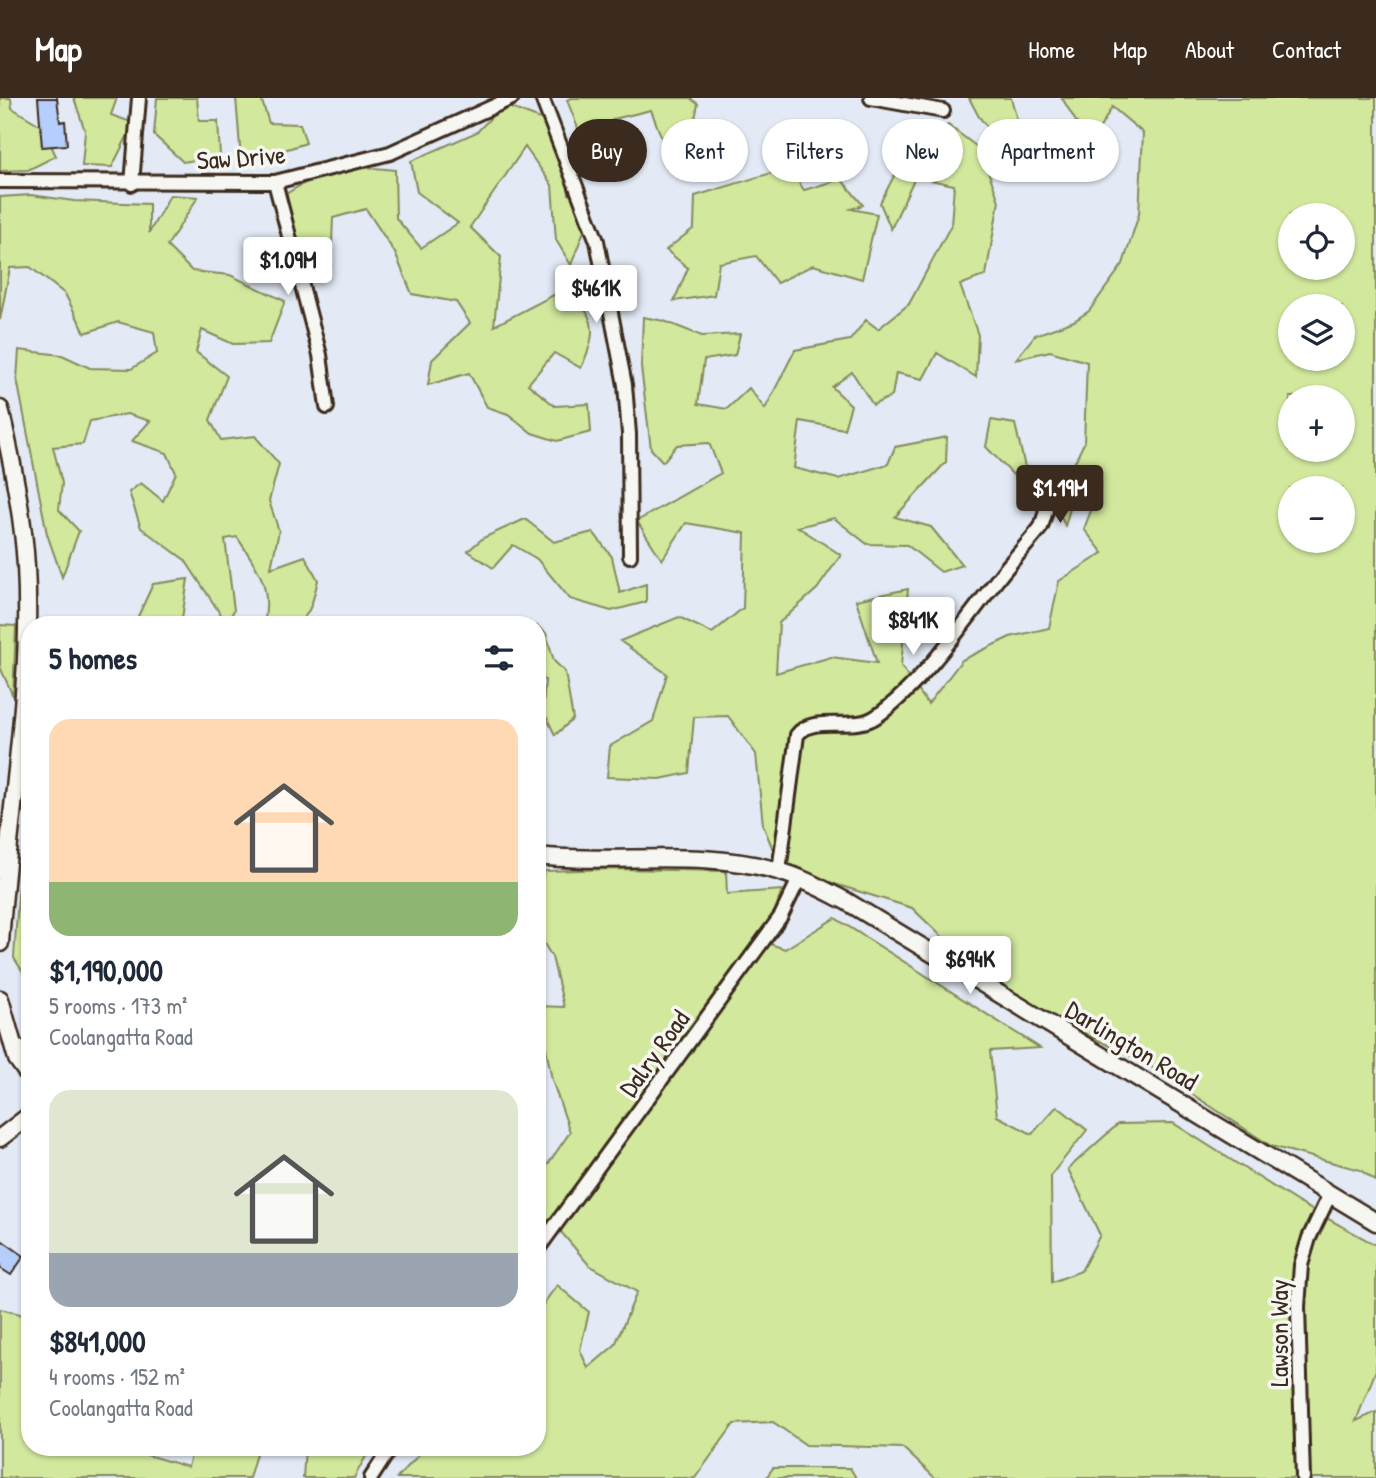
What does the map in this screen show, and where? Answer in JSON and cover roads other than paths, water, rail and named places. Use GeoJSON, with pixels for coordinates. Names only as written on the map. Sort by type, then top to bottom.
{"type":"FeatureCollection","features":[{"type":"Feature","properties":{"kind":"street"},"geometry":{"type":"LineString","coordinates":[[132,184],[139,98]]}},
{"type":"Feature","properties":{"kind":"street","name":"Saw Drive"},"geometry":{"type":"LineString","coordinates":[[0,181],[132,184],[275,182],[390,153],[512,98]]}},
{"type":"Feature","properties":{"kind":"street"},"geometry":{"type":"LineString","coordinates":[[542,98],[597,242],[622,372],[629,434],[630,556]]}},
{"type":"Feature","properties":{"kind":"street"},"geometry":{"type":"LineString","coordinates":[[871,98],[943,111]]}},
{"type":"Feature","properties":{"kind":"street"},"geometry":{"type":"LineString","coordinates":[[275,182],[320,355],[327,407]]}},
{"type":"Feature","properties":{"kind":"street"},"geometry":{"type":"LineString","coordinates":[[0,409],[13,465],[26,565],[26,616]]}},
{"type":"Feature","properties":{"kind":"street"},"geometry":{"type":"LineString","coordinates":[[779,871],[797,736],[809,725],[857,724],[870,721],[882,712],[923,671],[1041,527],[1046,511],[1041,494]]}},
{"type":"Feature","properties":{"kind":"street"},"geometry":{"type":"LineString","coordinates":[[0,943],[21,717]]}},
{"type":"Feature","properties":{"kind":"street","name":"Darlington Road"},"geometry":{"type":"LineString","coordinates":[[546,856],[636,856],[743,863],[779,871],[799,879],[858,908],[1376,1222]]}},
{"type":"Feature","properties":{"kind":"street","name":"Dalry Road"},"geometry":{"type":"LineString","coordinates":[[546,1238],[765,938],[799,879]]}},
{"type":"Feature","properties":{"kind":"street"},"geometry":{"type":"LineString","coordinates":[[0,999],[21,1051]]}},
{"type":"Feature","properties":{"kind":"street"},"geometry":{"type":"LineString","coordinates":[[0,1138],[21,1122]]}},
{"type":"Feature","properties":{"kind":"street","name":"Lawson Way"},"geometry":{"type":"LineString","coordinates":[[1303,1478],[1298,1307],[1301,1265],[1309,1238],[1330,1194]]}},
{"type":"Feature","properties":{"kind":"street"},"geometry":{"type":"LineString","coordinates":[[371,1478],[385,1456]]}}]}
